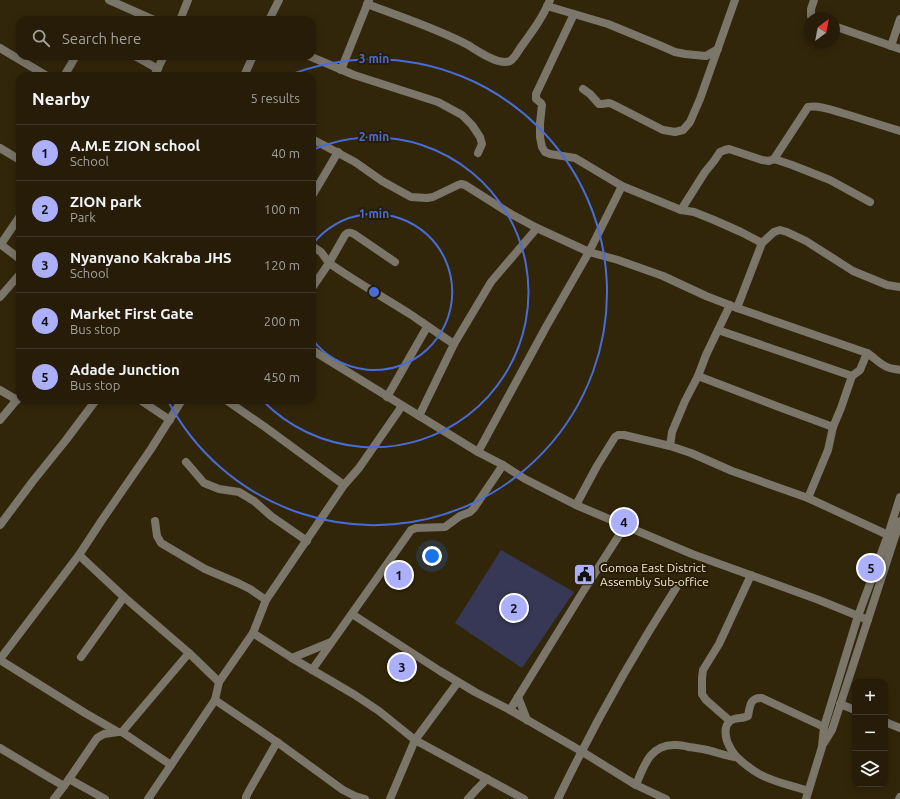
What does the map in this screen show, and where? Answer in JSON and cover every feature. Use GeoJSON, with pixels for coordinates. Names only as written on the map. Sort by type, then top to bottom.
{"type":"FeatureCollection","features":[{"type":"Feature","properties":{"kind":"street"},"geometry":{"type":"LineString","coordinates":[[109,0],[145,16]]}},
{"type":"Feature","properties":{"kind":"street"},"geometry":{"type":"LineString","coordinates":[[182,16],[188,0]]}},
{"type":"Feature","properties":{"kind":"street"},"geometry":{"type":"LineString","coordinates":[[272,16],[279,0]]}},
{"type":"Feature","properties":{"kind":"street"},"geometry":{"type":"LineString","coordinates":[[583,89],[599,104],[612,104],[663,130],[675,132],[683,130],[690,122],[700,99],[735,0]]}},
{"type":"Feature","properties":{"kind":"street"},"geometry":{"type":"LineString","coordinates":[[811,12],[814,0]]}},
{"type":"Feature","properties":{"kind":"street"},"geometry":{"type":"LineString","coordinates":[[341,70],[368,2],[457,39],[494,60],[502,62],[510,61],[514,56],[534,29],[548,3],[574,14],[608,24],[675,52],[706,56],[718,49]]}},
{"type":"Feature","properties":{"kind":"street"},"geometry":{"type":"LineString","coordinates":[[574,14],[536,94],[536,99],[542,105],[540,137],[542,147],[545,152],[575,158],[622,186],[681,210],[694,212],[714,220],[762,243]]}},
{"type":"Feature","properties":{"kind":"street"},"geometry":{"type":"LineString","coordinates":[[891,46],[900,19]]}},
{"type":"Feature","properties":{"kind":"street"},"geometry":{"type":"LineString","coordinates":[[840,28],[900,49]]}},
{"type":"Feature","properties":{"kind":"street"},"geometry":{"type":"LineString","coordinates":[[0,48],[16,58]]}},
{"type":"Feature","properties":{"kind":"street"},"geometry":{"type":"LineString","coordinates":[[706,56],[712,65]]}},
{"type":"Feature","properties":{"kind":"street"},"geometry":{"type":"LineString","coordinates":[[316,59],[361,78],[438,102],[462,115],[480,137],[482,144],[478,153]]}},
{"type":"Feature","properties":{"kind":"street"},"geometry":{"type":"LineString","coordinates":[[20,60],[40,72]]}},
{"type":"Feature","properties":{"kind":"street"},"geometry":{"type":"LineString","coordinates":[[66,72],[74,60]]}},
{"type":"Feature","properties":{"kind":"street"},"geometry":{"type":"LineString","coordinates":[[140,60],[155,72]]}},
{"type":"Feature","properties":{"kind":"street"},"geometry":{"type":"LineString","coordinates":[[156,72],[162,60]]}},
{"type":"Feature","properties":{"kind":"street"},"geometry":{"type":"LineString","coordinates":[[246,72],[251,60]]}},
{"type":"Feature","properties":{"kind":"street"},"geometry":{"type":"LineString","coordinates":[[774,159],[808,107],[812,106],[900,131]]}},
{"type":"Feature","properties":{"kind":"street"},"geometry":{"type":"LineString","coordinates":[[316,141],[338,152],[382,181],[411,197],[433,197],[461,184],[464,185],[537,228],[589,252],[618,260],[663,276],[706,296],[867,353],[886,366],[900,370]]}},
{"type":"Feature","properties":{"kind":"street"},"geometry":{"type":"LineString","coordinates":[[0,148],[16,158]]}},
{"type":"Feature","properties":{"kind":"street"},"geometry":{"type":"LineString","coordinates":[[681,210],[705,172],[720,152],[730,149],[762,160],[774,159],[792,165],[825,178],[870,202]]}},
{"type":"Feature","properties":{"kind":"street"},"geometry":{"type":"LineString","coordinates":[[316,189],[338,152]]}},
{"type":"Feature","properties":{"kind":"street"},"geometry":{"type":"LineString","coordinates":[[478,452],[546,327],[589,252],[622,186]]}},
{"type":"Feature","properties":{"kind":"street"},"geometry":{"type":"LineString","coordinates":[[16,222],[1,244],[16,256]]}},
{"type":"Feature","properties":{"kind":"street"},"geometry":{"type":"LineString","coordinates":[[419,416],[454,344],[491,282],[537,228]]}},
{"type":"Feature","properties":{"kind":"street"},"geometry":{"type":"LineString","coordinates":[[670,446],[672,432],[718,330],[734,306],[762,243],[774,232],[780,230],[787,232],[806,241],[853,271],[886,285],[900,287]]}},
{"type":"Feature","properties":{"kind":"street"},"geometry":{"type":"LineString","coordinates":[[316,282],[348,232],[354,234],[396,262]]}},
{"type":"Feature","properties":{"kind":"street"},"geometry":{"type":"LineString","coordinates":[[316,249],[321,252],[329,263],[350,278],[413,316],[454,344]]}},
{"type":"Feature","properties":{"kind":"street"},"geometry":{"type":"LineString","coordinates":[[0,297],[16,279]]}},
{"type":"Feature","properties":{"kind":"street"},"geometry":{"type":"LineString","coordinates":[[386,397],[427,327]]}},
{"type":"Feature","properties":{"kind":"street"},"geometry":{"type":"LineString","coordinates":[[718,330],[852,376]]}},
{"type":"Feature","properties":{"kind":"street"},"geometry":{"type":"LineString","coordinates":[[316,353],[386,397],[478,452],[525,479],[576,505],[692,554],[819,600],[868,620]]}},
{"type":"Feature","properties":{"kind":"street"},"geometry":{"type":"LineString","coordinates":[[808,498],[828,450],[833,427],[852,376],[860,370],[867,353]]}},
{"type":"Feature","properties":{"kind":"street"},"geometry":{"type":"LineString","coordinates":[[698,376],[833,427]]}},
{"type":"Feature","properties":{"kind":"street"},"geometry":{"type":"LineString","coordinates":[[0,390],[16,397]]}},
{"type":"Feature","properties":{"kind":"street"},"geometry":{"type":"LineString","coordinates":[[0,420],[16,401]]}},
{"type":"Feature","properties":{"kind":"street"},"geometry":{"type":"LineString","coordinates":[[0,525],[93,404]]}},
{"type":"Feature","properties":{"kind":"street"},"geometry":{"type":"LineString","coordinates":[[146,404],[170,420]]}},
{"type":"Feature","properties":{"kind":"street"},"geometry":{"type":"LineString","coordinates":[[171,765],[0,659],[79,555],[180,404]]}},
{"type":"Feature","properties":{"kind":"street"},"geometry":{"type":"LineString","coordinates":[[232,404],[266,427],[344,485]]}},
{"type":"Feature","properties":{"kind":"street"},"geometry":{"type":"LineString","coordinates":[[148,799],[215,700],[219,682],[254,634],[266,600],[344,485],[359,468],[402,406]]}},
{"type":"Feature","properties":{"kind":"street"},"geometry":{"type":"LineString","coordinates":[[576,505],[597,466],[616,437],[618,435],[624,435],[670,446],[691,453],[732,471],[808,498],[894,540]]}},
{"type":"Feature","properties":{"kind":"street"},"geometry":{"type":"LineString","coordinates":[[186,462],[204,483],[219,489],[239,492],[254,501],[271,516],[307,541]]}},
{"type":"Feature","properties":{"kind":"street"},"geometry":{"type":"LineString","coordinates":[[312,670],[411,530],[416,528],[445,527],[460,516],[470,512],[503,465]]}},
{"type":"Feature","properties":{"kind":"street"},"geometry":{"type":"LineString","coordinates":[[806,799],[822,746],[824,726],[858,616],[894,540],[900,497]]}},
{"type":"Feature","properties":{"kind":"street"},"geometry":{"type":"LineString","coordinates":[[155,521],[157,536],[161,543],[205,569],[250,589],[266,600]]}},
{"type":"Feature","properties":{"kind":"street"},"geometry":{"type":"LineString","coordinates":[[822,746],[832,730],[900,521]]}},
{"type":"Feature","properties":{"kind":"street"},"geometry":{"type":"LineString","coordinates":[[510,710],[625,526]]}},
{"type":"Feature","properties":{"kind":"street"},"geometry":{"type":"LineString","coordinates":[[79,555],[219,682]]}},
{"type":"Feature","properties":{"kind":"street"},"geometry":{"type":"LineString","coordinates":[[730,721],[706,700],[702,694],[703,670],[719,644],[751,575]]}},
{"type":"Feature","properties":{"kind":"street"},"geometry":{"type":"LineString","coordinates":[[558,799],[581,751],[625,671],[676,588]]}},
{"type":"Feature","properties":{"kind":"street"},"geometry":{"type":"LineString","coordinates":[[81,657],[124,597]]}},
{"type":"Feature","properties":{"kind":"street"},"geometry":{"type":"LineString","coordinates":[[352,614],[458,682],[581,751],[636,785],[666,799]]}},
{"type":"Feature","properties":{"kind":"street"},"geometry":{"type":"LineString","coordinates":[[254,634],[356,695],[379,711],[415,740],[524,799]]}},
{"type":"Feature","properties":{"kind":"street"},"geometry":{"type":"LineString","coordinates":[[292,658],[331,642]]}},
{"type":"Feature","properties":{"kind":"street"},"geometry":{"type":"LineString","coordinates":[[54,799],[67,783],[97,738],[104,734],[120,732],[188,653]]}},
{"type":"Feature","properties":{"kind":"street"},"geometry":{"type":"LineString","coordinates":[[390,799],[415,740],[458,682]]}},
{"type":"Feature","properties":{"kind":"street"},"geometry":{"type":"LineString","coordinates":[[518,697],[527,720]]}},
{"type":"Feature","properties":{"kind":"street"},"geometry":{"type":"LineString","coordinates":[[808,791],[773,780],[755,772],[735,756],[730,748],[725,734],[727,725],[734,719],[748,716],[752,701],[755,698],[762,698],[824,726]]}},
{"type":"Feature","properties":{"kind":"street"},"geometry":{"type":"LineString","coordinates":[[215,700],[277,742],[343,790],[365,799]]}},
{"type":"Feature","properties":{"kind":"street"},"geometry":{"type":"LineString","coordinates":[[840,704],[852,709]]}},
{"type":"Feature","properties":{"kind":"street"},"geometry":{"type":"LineString","coordinates":[[888,723],[900,728]]}},
{"type":"Feature","properties":{"kind":"street"},"geometry":{"type":"LineString","coordinates":[[246,799],[277,742]]}},
{"type":"Feature","properties":{"kind":"street"},"geometry":{"type":"LineString","coordinates":[[636,785],[648,760],[659,747],[676,744],[726,756],[735,756]]}},
{"type":"Feature","properties":{"kind":"street"},"geometry":{"type":"LineString","coordinates":[[0,748],[50,778],[67,783],[105,799]]}},
{"type":"Feature","properties":{"kind":"street"},"geometry":{"type":"LineString","coordinates":[[468,799],[487,779]]}},
{"type":"Feature","properties":{"kind":"shaded area"},"geometry":{"type":"Polygon","coordinates":[[[501,550],[574,592],[522,668],[455,623],[501,550]]]}},
{"type":"Feature","properties":{"kind":"place","name":"Market First Gate"},"geometry":{"type":"Point","coordinates":[624,522]}},
{"type":"Feature","properties":{"kind":"place","name":"Adade Junction"},"geometry":{"type":"Point","coordinates":[871,568]}},
{"type":"Feature","properties":{"kind":"place","name":"Gomoa East District Assembly Sub-office"},"geometry":{"type":"Point","coordinates":[584,574]}},
{"type":"Feature","properties":{"kind":"place","name":"A.M.E ZION school"},"geometry":{"type":"Point","coordinates":[399,575]}},
{"type":"Feature","properties":{"kind":"place","name":"ZION park"},"geometry":{"type":"Point","coordinates":[514,608]}},
{"type":"Feature","properties":{"kind":"place","name":"Nyanyano Kakraba JHS"},"geometry":{"type":"Point","coordinates":[402,667]}}]}
